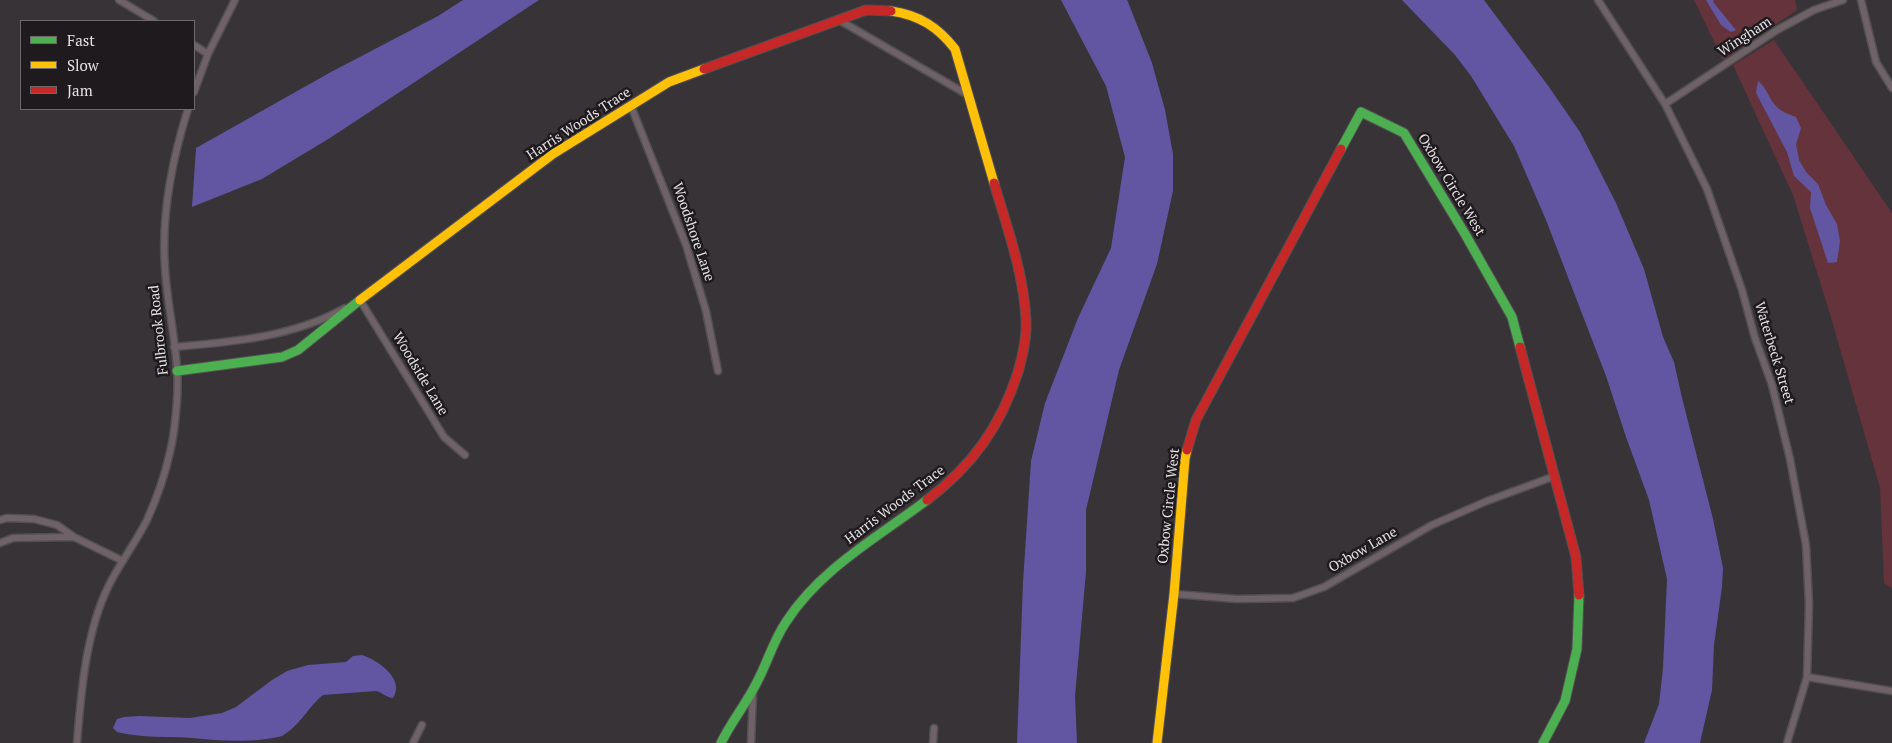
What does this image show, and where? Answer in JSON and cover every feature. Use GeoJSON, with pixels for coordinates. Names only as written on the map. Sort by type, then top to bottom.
{"type":"FeatureCollection","features":[{"type":"Feature","properties":{"kind":"street"},"geometry":{"type":"LineString","coordinates":[[119,0],[152,20]]}},
{"type":"Feature","properties":{"kind":"street"},"geometry":{"type":"LineString","coordinates":[[195,89],[208,54],[235,0]]}},
{"type":"Feature","properties":{"kind":"street","name":"Waterbeck Street"},"geometry":{"type":"LineString","coordinates":[[1598,0],[1665,104],[1707,189],[1772,385],[1790,459],[1806,545],[1809,604],[1807,677],[1788,743]]}},
{"type":"Feature","properties":{"kind":"street","name":"Wingham"},"geometry":{"type":"LineString","coordinates":[[1665,104],[1777,30],[1814,10],[1844,0]]}},
{"type":"Feature","properties":{"kind":"street"},"geometry":{"type":"LineString","coordinates":[[1861,0],[1876,62],[1892,88]]}},
{"type":"Feature","properties":{"kind":"street","name":"Harris Woods Trace"},"geometry":{"type":"LineString","coordinates":[[177,371],[282,357],[298,350],[360,300],[553,154],[669,82],[866,10],[889,10],[910,14],[932,24],[946,37],[955,49],[1016,260],[1024,305],[1026,335],[1019,367],[1010,397],[997,424],[965,469],[932,497],[825,577],[787,619],[754,690],[721,743]]}},
{"type":"Feature","properties":{"kind":"street"},"geometry":{"type":"LineString","coordinates":[[839,20],[968,95]]}},
{"type":"Feature","properties":{"kind":"street"},"geometry":{"type":"LineString","coordinates":[[195,46],[208,54]]}},
{"type":"Feature","properties":{"kind":"street","name":"Woodshore Lane"},"geometry":{"type":"LineString","coordinates":[[631,106],[686,246],[706,311],[718,371]]}},
{"type":"Feature","properties":{"kind":"street","name":"Fulbrook Road"},"geometry":{"type":"LineString","coordinates":[[77,743],[83,677],[96,622],[108,586],[146,520],[159,490],[170,451],[177,371],[165,268],[165,219],[171,177],[188,110]]}},
{"type":"Feature","properties":{"kind":"street","name":"Oxbow Circle West"},"geometry":{"type":"LineString","coordinates":[[1157,743],[1174,594],[1185,459],[1196,420],[1361,112],[1404,134],[1512,316],[1576,557],[1579,602],[1577,650],[1565,701],[1543,743]]}},
{"type":"Feature","properties":{"kind":"street","name":"Harris Woods Trace"},"geometry":{"type":"LineString","coordinates":[[174,347],[226,343],[291,331],[328,318],[360,300]]}},
{"type":"Feature","properties":{"kind":"street","name":"Woodside Lane"},"geometry":{"type":"LineString","coordinates":[[360,300],[444,437],[465,455]]}},
{"type":"Feature","properties":{"kind":"street","name":"Oxbow Lane"},"geometry":{"type":"LineString","coordinates":[[1174,594],[1237,599],[1292,598],[1324,587],[1432,525],[1486,501],[1555,476]]}},
{"type":"Feature","properties":{"kind":"street"},"geometry":{"type":"LineString","coordinates":[[0,520],[7,518],[34,519],[56,525],[74,537],[123,561]]}},
{"type":"Feature","properties":{"kind":"street"},"geometry":{"type":"LineString","coordinates":[[0,543],[13,538],[74,537]]}},
{"type":"Feature","properties":{"kind":"street"},"geometry":{"type":"LineString","coordinates":[[1807,677],[1892,691]]}},
{"type":"Feature","properties":{"kind":"street","name":"Harris Woods Trace"},"geometry":{"type":"LineString","coordinates":[[750,743],[754,690]]}},
{"type":"Feature","properties":{"kind":"street"},"geometry":{"type":"LineString","coordinates":[[413,743],[422,725]]}},
{"type":"Feature","properties":{"kind":"street"},"geometry":{"type":"LineString","coordinates":[[932,743],[934,728]]}},
{"type":"Feature","properties":{"kind":"shaded area"},"geometry":{"type":"Polygon","coordinates":[[[463,0],[539,0],[330,138],[262,179],[192,207],[196,148],[331,72],[438,16],[463,0]]]}},
{"type":"Feature","properties":{"kind":"shaded area"},"geometry":{"type":"Polygon","coordinates":[[[1061,0],[1127,0],[1152,63],[1165,110],[1173,154],[1173,191],[1157,264],[1119,370],[1086,510],[1086,572],[1075,696],[1077,743],[1017,743],[1023,582],[1031,461],[1045,403],[1078,318],[1111,248],[1125,157],[1106,86],[1061,0]]]}},
{"type":"Feature","properties":{"kind":"shaded area"},"geometry":{"type":"Polygon","coordinates":[[[1402,0],[1484,0],[1580,132],[1616,203],[1644,269],[1663,337],[1674,362],[1713,519],[1723,568],[1714,645],[1712,690],[1700,743],[1644,743],[1659,704],[1663,668],[1667,579],[1649,500],[1606,376],[1546,220],[1514,146],[1471,76],[1455,55],[1402,0]]]}},
{"type":"Feature","properties":{"kind":"shaded area"},"geometry":{"type":"Polygon","coordinates":[[[1694,0],[1795,0],[1797,10],[1723,60],[1694,0]]]}},
{"type":"Feature","properties":{"kind":"shaded area"},"geometry":{"type":"Polygon","coordinates":[[[1706,0],[1714,0],[1713,2],[1736,30],[1731,32],[1721,25],[1706,0]]]}},
{"type":"Feature","properties":{"kind":"shaded area"},"geometry":{"type":"Polygon","coordinates":[[[1774,40],[1892,213],[1892,588],[1884,583],[1880,488],[1830,314],[1793,195],[1733,65],[1774,40]]]}},
{"type":"Feature","properties":{"kind":"shaded area"},"geometry":{"type":"Polygon","coordinates":[[[1758,81],[1777,107],[1796,117],[1801,128],[1796,144],[1799,160],[1806,172],[1818,184],[1826,205],[1837,224],[1840,241],[1837,262],[1828,263],[1810,208],[1811,192],[1794,176],[1787,152],[1756,93],[1758,81]]]}},
{"type":"Feature","properties":{"kind":"shaded area"},"geometry":{"type":"Polygon","coordinates":[[[362,655],[382,666],[393,678],[396,684],[396,691],[393,698],[376,691],[323,695],[294,727],[282,736],[261,740],[226,741],[126,734],[117,732],[113,728],[117,719],[124,717],[190,718],[222,713],[236,707],[287,671],[308,665],[346,662],[353,656],[362,655]]]}},
{"type":"Feature","properties":{"kind":"traffic: fast"},"geometry":{"type":"LineString","coordinates":[[1341,149],[1361,112],[1404,133],[1512,317],[1520,347]]}},
{"type":"Feature","properties":{"kind":"traffic: fast"},"geometry":{"type":"LineString","coordinates":[[177,371],[282,357],[298,350],[360,300]]}},
{"type":"Feature","properties":{"kind":"traffic: fast"},"geometry":{"type":"LineString","coordinates":[[721,743],[764,669],[781,629],[800,603],[815,586],[851,555],[927,500]]}},
{"type":"Feature","properties":{"kind":"traffic: fast"},"geometry":{"type":"LineString","coordinates":[[1543,743],[1565,701],[1577,649],[1579,595]]}},
{"type":"Feature","properties":{"kind":"traffic: slow"},"geometry":{"type":"LineString","coordinates":[[891,11],[927,23],[942,34],[955,49],[994,183]]}},
{"type":"Feature","properties":{"kind":"traffic: slow"},"geometry":{"type":"LineString","coordinates":[[360,300],[553,154],[669,82],[704,69]]}},
{"type":"Feature","properties":{"kind":"traffic: slow"},"geometry":{"type":"LineString","coordinates":[[1157,743],[1174,594],[1187,450]]}},
{"type":"Feature","properties":{"kind":"traffic: jam"},"geometry":{"type":"LineString","coordinates":[[704,69],[866,10],[891,11]]}},
{"type":"Feature","properties":{"kind":"traffic: jam"},"geometry":{"type":"LineString","coordinates":[[1187,450],[1196,420],[1341,149]]}},
{"type":"Feature","properties":{"kind":"traffic: jam"},"geometry":{"type":"LineString","coordinates":[[927,500],[958,473],[983,444],[994,427],[1011,392],[1023,353],[1026,327],[1022,285],[994,183]]}},
{"type":"Feature","properties":{"kind":"traffic: jam"},"geometry":{"type":"LineString","coordinates":[[1520,347],[1576,557],[1579,595]]}}]}
